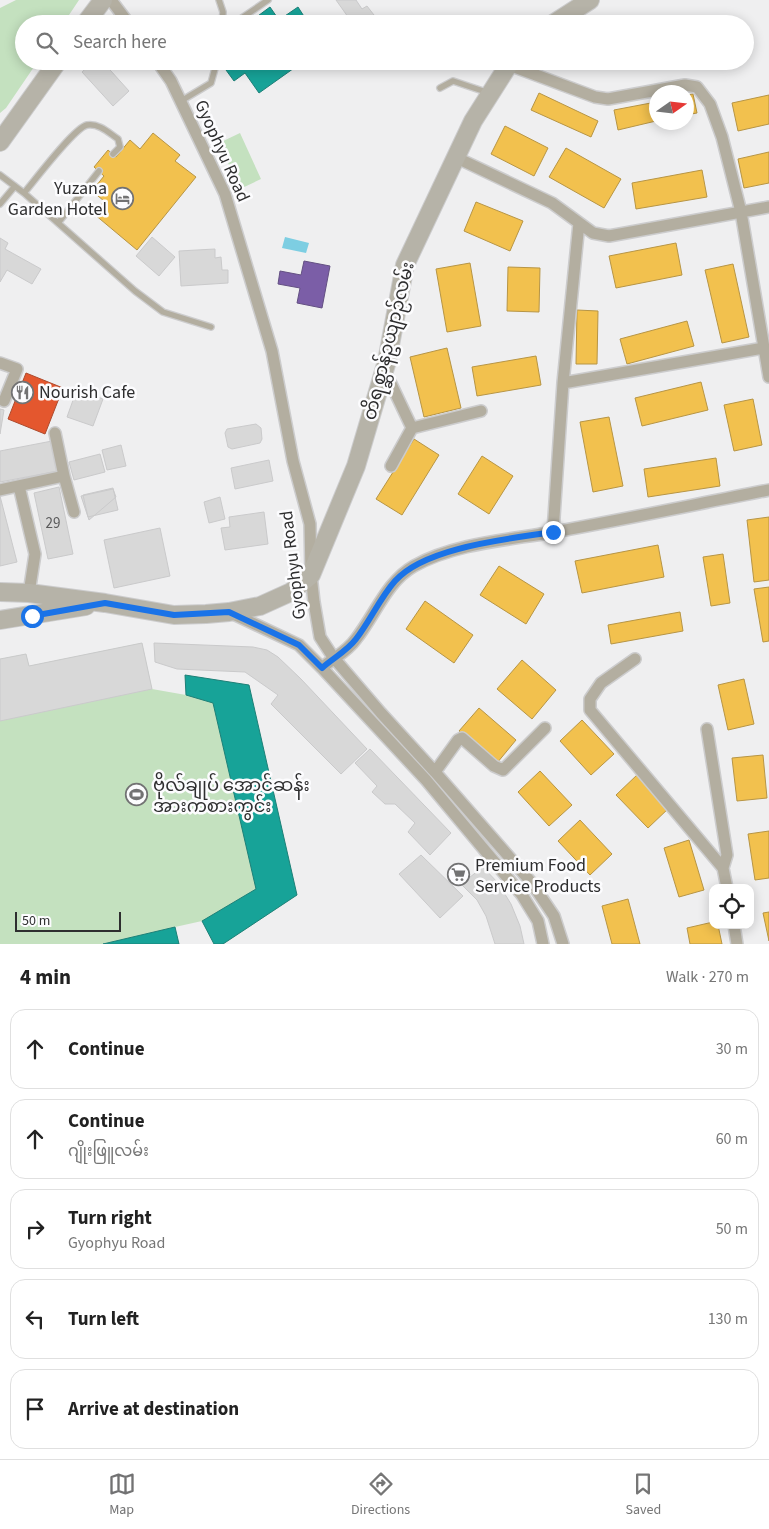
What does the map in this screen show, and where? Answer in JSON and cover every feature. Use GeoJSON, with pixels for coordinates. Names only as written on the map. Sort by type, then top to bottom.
{"type":"FeatureCollection","features":[{"type":"Feature","properties":{"kind":"main road"},"geometry":{"type":"LineString","coordinates":[[92,15],[103,0]]}},
{"type":"Feature","properties":{"kind":"main road"},"geometry":{"type":"LineString","coordinates":[[567,15],[590,0]]}},
{"type":"Feature","properties":{"kind":"main road"},"geometry":{"type":"LineString","coordinates":[[0,142],[52,70]]}},
{"type":"Feature","properties":{"kind":"main road","name":"တိရစ္ဆာန်ဥယျာဉ်လမ်း"},"geometry":{"type":"LineString","coordinates":[[311,575],[356,466],[384,369],[405,264],[472,121],[505,70]]}},
{"type":"Feature","properties":{"kind":"main road"},"geometry":{"type":"LineString","coordinates":[[0,592],[105,603],[174,615],[229,612],[260,606],[290,592],[311,575]]}},
{"type":"Feature","properties":{"kind":"main road"},"geometry":{"type":"LineString","coordinates":[[0,620],[105,603]]}},
{"type":"Feature","properties":{"kind":"street"},"geometry":{"type":"LineString","coordinates":[[111,0],[122,15]]}},
{"type":"Feature","properties":{"kind":"street","name":"Gyophyu Road"},"geometry":{"type":"LineString","coordinates":[[164,70],[171,80],[225,194],[272,351],[293,461],[310,524],[311,575],[320,637],[333,657],[381,713],[531,882],[554,916],[563,944]]}},
{"type":"Feature","properties":{"kind":"street"},"geometry":{"type":"LineString","coordinates":[[528,70],[602,98],[684,85],[697,87],[710,104],[722,137],[741,212],[769,377]]}},
{"type":"Feature","properties":{"kind":"street"},"geometry":{"type":"LineString","coordinates":[[455,157],[552,203],[593,233],[609,236],[652,229],[718,214],[769,207]]}},
{"type":"Feature","properties":{"kind":"street"},"geometry":{"type":"LineString","coordinates":[[553,532],[563,383],[580,223]]}},
{"type":"Feature","properties":{"kind":"street"},"geometry":{"type":"LineString","coordinates":[[563,383],[764,348]]}},
{"type":"Feature","properties":{"kind":"street"},"geometry":{"type":"LineString","coordinates":[[0,363],[17,369],[4,401]]}},
{"type":"Feature","properties":{"kind":"street"},"geometry":{"type":"LineString","coordinates":[[384,369],[412,428]]}},
{"type":"Feature","properties":{"kind":"street"},"geometry":{"type":"LineString","coordinates":[[391,466],[412,428],[482,412]]}},
{"type":"Feature","properties":{"kind":"street"},"geometry":{"type":"LineString","coordinates":[[55,432],[74,512]]}},
{"type":"Feature","properties":{"kind":"street"},"geometry":{"type":"LineString","coordinates":[[0,490],[64,476]]}},
{"type":"Feature","properties":{"kind":"street"},"geometry":{"type":"LineString","coordinates":[[18,486],[35,554],[29,594]]}},
{"type":"Feature","properties":{"kind":"street"},"geometry":{"type":"LineString","coordinates":[[322,668],[333,657],[346,651],[356,640],[395,581],[414,566],[442,554],[500,541],[769,490]]}},
{"type":"Feature","properties":{"kind":"street","name":"Gyophyu Road"},"geometry":{"type":"LineString","coordinates":[[229,612],[299,645],[322,668],[426,780],[522,895],[538,921],[543,944]]}},
{"type":"Feature","properties":{"kind":"street"},"geometry":{"type":"LineString","coordinates":[[636,659],[601,683],[590,699],[590,710],[723,868],[726,884]]}},
{"type":"Feature","properties":{"kind":"street"},"geometry":{"type":"LineString","coordinates":[[435,772],[462,738],[494,766],[503,770],[545,728]]}},
{"type":"Feature","properties":{"kind":"street"},"geometry":{"type":"LineString","coordinates":[[707,729],[727,856],[723,868]]}},
{"type":"Feature","properties":{"kind":"street"},"geometry":{"type":"LineString","coordinates":[[735,929],[737,944]]}},
{"type":"Feature","properties":{"kind":"lane"},"geometry":{"type":"LineString","coordinates":[[219,0],[223,15]]}},
{"type":"Feature","properties":{"kind":"lane"},"geometry":{"type":"LineString","coordinates":[[246,15],[268,0]]}},
{"type":"Feature","properties":{"kind":"lane"},"geometry":{"type":"LineString","coordinates":[[181,101],[212,83],[216,70]]}},
{"type":"Feature","properties":{"kind":"lane"},"geometry":{"type":"LineString","coordinates":[[440,88],[453,81],[490,94]]}},
{"type":"Feature","properties":{"kind":"lane"},"geometry":{"type":"LineString","coordinates":[[24,193],[74,133],[86,125],[99,126],[118,139],[120,147],[113,154]]}},
{"type":"Feature","properties":{"kind":"lane"},"geometry":{"type":"LineString","coordinates":[[58,224],[98,171]]}},
{"type":"Feature","properties":{"kind":"lane"},"geometry":{"type":"LineString","coordinates":[[0,175],[24,193],[134,291],[163,312],[211,326]]}},
{"type":"Feature","properties":{"kind":"lane"},"geometry":{"type":"LineString","coordinates":[[0,204],[14,186]]}},
{"type":"Feature","properties":{"kind":"green space"},"geometry":{"type":"Polygon","coordinates":[[[16,0],[79,0],[69,15],[15,15],[15,70],[32,70],[6,108],[0,113],[0,8],[16,0]]]}},
{"type":"Feature","properties":{"kind":"green space"},"geometry":{"type":"Polygon","coordinates":[[[240,133],[261,179],[240,189],[219,143],[240,133]]]}},
{"type":"Feature","properties":{"kind":"green space","name":"ဗိုလ်ချုပ် အောင်ဆန်း အားကစားကွင်း"},"geometry":{"type":"Polygon","coordinates":[[[142,643],[152,689],[186,695],[185,675],[249,685],[297,895],[223,944],[214,944],[202,921],[175,927],[179,944],[0,944],[0,659],[26,654],[29,666],[142,643]]]}},
{"type":"Feature","properties":{"kind":"water"},"geometry":{"type":"Polygon","coordinates":[[[285,237],[309,243],[306,253],[282,248],[285,237]]]}},
{"type":"Feature","properties":{"kind":"building: Homes"},"geometry":{"type":"Polygon","coordinates":[[[539,93],[598,121],[591,137],[531,110],[539,93]]]}},
{"type":"Feature","properties":{"kind":"building: Homes"},"geometry":{"type":"Polygon","coordinates":[[[769,95],[769,124],[738,131],[732,103],[769,95]]]}},
{"type":"Feature","properties":{"kind":"building: Homes"},"geometry":{"type":"Polygon","coordinates":[[[694,99],[697,113],[694,114],[694,99]]]}},
{"type":"Feature","properties":{"kind":"building: Homes"},"geometry":{"type":"Polygon","coordinates":[[[649,103],[649,123],[618,130],[614,110],[649,103]]]}},
{"type":"Feature","properties":{"kind":"building: Homes"},"geometry":{"type":"Polygon","coordinates":[[[505,126],[548,148],[534,176],[491,154],[505,126]]]}},
{"type":"Feature","properties":{"kind":"building: Homes"},"geometry":{"type":"Polygon","coordinates":[[[153,133],[180,155],[175,161],[196,177],[137,250],[94,214],[104,201],[92,191],[104,176],[94,167],[108,150],[116,157],[130,140],[140,149],[153,133]]]}},
{"type":"Feature","properties":{"kind":"building: Homes"},"geometry":{"type":"Polygon","coordinates":[[[566,148],[621,179],[604,208],[549,177],[566,148]]]}},
{"type":"Feature","properties":{"kind":"building: Homes"},"geometry":{"type":"Polygon","coordinates":[[[769,152],[769,183],[744,188],[738,159],[769,152]]]}},
{"type":"Feature","properties":{"kind":"building: Homes"},"geometry":{"type":"Polygon","coordinates":[[[702,170],[707,197],[636,209],[632,183],[702,170]]]}},
{"type":"Feature","properties":{"kind":"building: Homes"},"geometry":{"type":"Polygon","coordinates":[[[476,202],[523,221],[510,251],[464,231],[476,202]]]}},
{"type":"Feature","properties":{"kind":"building: Homes"},"geometry":{"type":"Polygon","coordinates":[[[676,243],[682,275],[616,288],[609,256],[676,243]]]}},
{"type":"Feature","properties":{"kind":"building: Homes"},"geometry":{"type":"Polygon","coordinates":[[[470,263],[481,326],[447,332],[436,269],[470,263]]]}},
{"type":"Feature","properties":{"kind":"building: Homes"},"geometry":{"type":"Polygon","coordinates":[[[733,264],[749,337],[722,343],[705,270],[733,264]]]}},
{"type":"Feature","properties":{"kind":"building: Homes"},"geometry":{"type":"Polygon","coordinates":[[[508,267],[540,268],[539,312],[507,311],[508,267]]]}},
{"type":"Feature","properties":{"kind":"building: Homes"},"geometry":{"type":"Polygon","coordinates":[[[577,310],[598,311],[597,364],[576,364],[577,310]]]}},
{"type":"Feature","properties":{"kind":"building: Homes"},"geometry":{"type":"Polygon","coordinates":[[[687,321],[694,346],[627,364],[620,339],[687,321]]]}},
{"type":"Feature","properties":{"kind":"building: Homes"},"geometry":{"type":"Polygon","coordinates":[[[447,348],[461,408],[424,417],[410,357],[447,348]]]}},
{"type":"Feature","properties":{"kind":"building: Homes"},"geometry":{"type":"Polygon","coordinates":[[[536,356],[541,385],[477,396],[472,367],[536,356]]]}},
{"type":"Feature","properties":{"kind":"building: Homes"},"geometry":{"type":"Polygon","coordinates":[[[701,382],[708,410],[642,426],[635,398],[701,382]]]}},
{"type":"Feature","properties":{"kind":"building: Homes"},"geometry":{"type":"Polygon","coordinates":[[[753,399],[762,445],[734,451],[724,405],[753,399]]]}},
{"type":"Feature","properties":{"kind":"building: Homes"},"geometry":{"type":"Polygon","coordinates":[[[609,417],[623,486],[593,492],[580,422],[609,417]]]}},
{"type":"Feature","properties":{"kind":"building: Homes"},"geometry":{"type":"Polygon","coordinates":[[[414,439],[439,455],[402,515],[376,499],[414,439]]]}},
{"type":"Feature","properties":{"kind":"building: Homes"},"geometry":{"type":"Polygon","coordinates":[[[482,456],[513,476],[489,514],[458,494],[482,456]]]}},
{"type":"Feature","properties":{"kind":"building: Homes"},"geometry":{"type":"Polygon","coordinates":[[[716,458],[720,486],[648,497],[644,469],[716,458]]]}},
{"type":"Feature","properties":{"kind":"building: Homes"},"geometry":{"type":"Polygon","coordinates":[[[769,517],[769,580],[754,582],[747,520],[769,517]]]}},
{"type":"Feature","properties":{"kind":"building: Homes"},"geometry":{"type":"Polygon","coordinates":[[[658,545],[664,577],[582,593],[575,561],[658,545]]]}},
{"type":"Feature","properties":{"kind":"building: Homes"},"geometry":{"type":"Polygon","coordinates":[[[723,554],[730,603],[711,606],[703,557],[723,554]]]}},
{"type":"Feature","properties":{"kind":"building: Homes"},"geometry":{"type":"Polygon","coordinates":[[[499,566],[544,594],[526,624],[480,595],[499,566]]]}},
{"type":"Feature","properties":{"kind":"building: Homes"},"geometry":{"type":"Polygon","coordinates":[[[769,587],[769,641],[763,642],[754,589],[769,587]]]}},
{"type":"Feature","properties":{"kind":"building: Homes"},"geometry":{"type":"Polygon","coordinates":[[[425,601],[473,635],[454,663],[406,629],[425,601]]]}},
{"type":"Feature","properties":{"kind":"building: Homes"},"geometry":{"type":"Polygon","coordinates":[[[680,612],[683,631],[611,644],[608,625],[680,612]]]}},
{"type":"Feature","properties":{"kind":"building: Homes"},"geometry":{"type":"Polygon","coordinates":[[[522,660],[556,690],[532,719],[497,689],[522,660]]]}},
{"type":"Feature","properties":{"kind":"building: Homes"},"geometry":{"type":"Polygon","coordinates":[[[744,679],[754,724],[728,730],[718,685],[744,679]]]}},
{"type":"Feature","properties":{"kind":"building: Homes"},"geometry":{"type":"Polygon","coordinates":[[[479,708],[516,740],[497,763],[459,731],[479,708]]]}},
{"type":"Feature","properties":{"kind":"building: Homes"},"geometry":{"type":"Polygon","coordinates":[[[582,720],[614,754],[591,775],[560,741],[582,720]]]}},
{"type":"Feature","properties":{"kind":"building: Homes"},"geometry":{"type":"Polygon","coordinates":[[[763,755],[767,798],[737,801],[732,758],[763,755]]]}},
{"type":"Feature","properties":{"kind":"building: Homes"},"geometry":{"type":"Polygon","coordinates":[[[540,771],[572,805],[549,826],[518,792],[540,771]]]}},
{"type":"Feature","properties":{"kind":"building: Homes"},"geometry":{"type":"Polygon","coordinates":[[[638,774],[670,807],[648,828],[616,795],[638,774]]]}},
{"type":"Feature","properties":{"kind":"building: Homes"},"geometry":{"type":"Polygon","coordinates":[[[580,820],[612,854],[590,875],[558,841],[580,820]]]}},
{"type":"Feature","properties":{"kind":"building: Homes"},"geometry":{"type":"Polygon","coordinates":[[[769,831],[769,878],[755,880],[748,834],[769,831]]]}},
{"type":"Feature","properties":{"kind":"building: Homes"},"geometry":{"type":"Polygon","coordinates":[[[689,840],[704,890],[679,897],[664,848],[689,840]]]}},
{"type":"Feature","properties":{"kind":"building: Homes"},"geometry":{"type":"Polygon","coordinates":[[[628,899],[640,944],[612,944],[602,906],[628,899]]]}},
{"type":"Feature","properties":{"kind":"building: Homes"},"geometry":{"type":"Polygon","coordinates":[[[769,912],[769,941],[763,913],[769,912]]]}},
{"type":"Feature","properties":{"kind":"building: Homes"},"geometry":{"type":"Polygon","coordinates":[[[709,923],[709,929],[719,929],[722,944],[690,944],[687,928],[709,923]]]}},
{"type":"Feature","properties":{"kind":"building: Shops"},"geometry":{"type":"Polygon","coordinates":[[[26,373],[63,388],[45,434],[8,419],[26,373]]]}},
{"type":"Feature","properties":{"kind":"building: Offices"},"geometry":{"type":"Polygon","coordinates":[[[304,261],[330,266],[322,308],[297,303],[300,288],[278,284],[280,271],[301,275],[304,261]]]}},
{"type":"Feature","properties":{"kind":"building: Public"},"geometry":{"type":"Polygon","coordinates":[[[270,7],[276,15],[259,15],[270,7]]]}},
{"type":"Feature","properties":{"kind":"building: Public"},"geometry":{"type":"Polygon","coordinates":[[[298,7],[303,15],[286,15],[298,7]]]}},
{"type":"Feature","properties":{"kind":"building: Public"},"geometry":{"type":"Polygon","coordinates":[[[226,70],[291,70],[259,93],[245,73],[234,81],[226,70]]]}},
{"type":"Feature","properties":{"kind":"building: Public"},"geometry":{"type":"Polygon","coordinates":[[[185,675],[249,685],[297,895],[223,944],[214,944],[202,921],[256,889],[213,703],[186,695],[185,675]]]}},
{"type":"Feature","properties":{"kind":"building: Public"},"geometry":{"type":"Polygon","coordinates":[[[175,927],[179,944],[103,944],[175,927]]]}},
{"type":"Feature","properties":{"kind":"building: Other"},"geometry":{"type":"Polygon","coordinates":[[[336,0],[356,0],[362,9],[367,6],[374,15],[347,15],[336,0]]]}},
{"type":"Feature","properties":{"kind":"building: Other"},"geometry":{"type":"Polygon","coordinates":[[[84,70],[110,70],[129,91],[113,106],[82,72],[84,70]]]}},
{"type":"Feature","properties":{"kind":"building: Other"},"geometry":{"type":"Polygon","coordinates":[[[152,237],[175,257],[159,276],[136,256],[152,237]]]}},
{"type":"Feature","properties":{"kind":"building: Other"},"geometry":{"type":"Polygon","coordinates":[[[0,238],[8,243],[5,249],[41,269],[32,284],[7,270],[0,282],[0,238]]]}},
{"type":"Feature","properties":{"kind":"building: Other"},"geometry":{"type":"Polygon","coordinates":[[[215,249],[215,258],[221,257],[222,270],[228,270],[228,283],[181,286],[179,251],[215,249]]]}},
{"type":"Feature","properties":{"kind":"building: Other"},"geometry":{"type":"Polygon","coordinates":[[[77,389],[103,399],[93,426],[67,417],[77,389]]]}},
{"type":"Feature","properties":{"kind":"building: Other"},"geometry":{"type":"Polygon","coordinates":[[[0,409],[4,410],[0,434],[0,409]]]}},
{"type":"Feature","properties":{"kind":"building: Other"},"geometry":{"type":"Polygon","coordinates":[[[256,424],[261,428],[262,439],[260,443],[232,449],[228,447],[225,433],[227,429],[256,424]]]}},
{"type":"Feature","properties":{"kind":"building: Other"},"geometry":{"type":"Polygon","coordinates":[[[52,441],[58,471],[0,482],[0,451],[52,441]]]}},
{"type":"Feature","properties":{"kind":"building: Other"},"geometry":{"type":"Polygon","coordinates":[[[121,445],[126,466],[107,470],[102,450],[121,445]]]}},
{"type":"Feature","properties":{"kind":"building: Other"},"geometry":{"type":"Polygon","coordinates":[[[100,454],[105,472],[74,480],[69,462],[100,454]]]}},
{"type":"Feature","properties":{"kind":"building: Other"},"geometry":{"type":"Polygon","coordinates":[[[269,460],[273,481],[235,489],[231,468],[269,460]]]}},
{"type":"Feature","properties":{"kind":"building: Other"},"geometry":{"type":"Polygon","coordinates":[[[59,487],[73,554],[48,559],[34,493],[59,487]]]}},
{"type":"Feature","properties":{"kind":"building: Other"},"geometry":{"type":"Polygon","coordinates":[[[113,488],[118,510],[88,517],[83,495],[113,488]]]}},
{"type":"Feature","properties":{"kind":"building: Other"},"geometry":{"type":"Polygon","coordinates":[[[113,489],[116,497],[89,520],[81,496],[113,489]]]}},
{"type":"Feature","properties":{"kind":"building: Other"},"geometry":{"type":"Polygon","coordinates":[[[0,496],[17,562],[0,566],[0,496]]]}},
{"type":"Feature","properties":{"kind":"building: Other"},"geometry":{"type":"Polygon","coordinates":[[[220,497],[225,519],[209,523],[204,502],[220,497]]]}},
{"type":"Feature","properties":{"kind":"building: Other"},"geometry":{"type":"Polygon","coordinates":[[[264,512],[268,544],[225,550],[221,528],[230,527],[229,517],[264,512]]]}},
{"type":"Feature","properties":{"kind":"building: Other"},"geometry":{"type":"Polygon","coordinates":[[[160,528],[170,576],[114,588],[104,540],[160,528]]]}},
{"type":"Feature","properties":{"kind":"building: Other"},"geometry":{"type":"Polygon","coordinates":[[[142,643],[152,689],[0,721],[0,659],[26,654],[29,666],[142,643]]]}},
{"type":"Feature","properties":{"kind":"building: Other"},"geometry":{"type":"Polygon","coordinates":[[[154,643],[253,647],[267,650],[278,657],[301,679],[367,749],[341,774],[271,704],[278,695],[245,672],[177,669],[155,662],[154,643]]]}},
{"type":"Feature","properties":{"kind":"building: Other"},"geometry":{"type":"Polygon","coordinates":[[[370,749],[451,833],[430,855],[408,832],[415,823],[395,804],[385,804],[372,792],[377,786],[355,763],[370,749]]]}},
{"type":"Feature","properties":{"kind":"building: Other"},"geometry":{"type":"Polygon","coordinates":[[[421,855],[463,896],[440,918],[399,874],[421,855]]]}},
{"type":"Feature","properties":{"kind":"building: Other"},"geometry":{"type":"Polygon","coordinates":[[[483,867],[498,883],[511,904],[520,926],[524,944],[495,944],[486,916],[477,900],[461,884],[483,867]]]}},
{"type":"Feature","properties":{"kind":"place","name":"Yuzana Garden Hotel"},"geometry":{"type":"Point","coordinates":[123,198]}},
{"type":"Feature","properties":{"kind":"place","name":"Nourish Cafe"},"geometry":{"type":"Point","coordinates":[23,392]}},
{"type":"Feature","properties":{"kind":"place","name":"ဗိုလ်ချုပ် အောင်ဆန်း အားကစားကွင်း"},"geometry":{"type":"Point","coordinates":[137,795]}},
{"type":"Feature","properties":{"kind":"place","name":"Premium Food Service Products"},"geometry":{"type":"Point","coordinates":[459,875]}},
{"type":"Feature","properties":{"kind":"route"},"geometry":{"type":"LineString","coordinates":[[32,616],[105,603],[174,615],[229,612],[299,645],[322,668],[333,657],[346,651],[356,640],[395,581],[414,566],[442,554],[553,532]]}}]}
